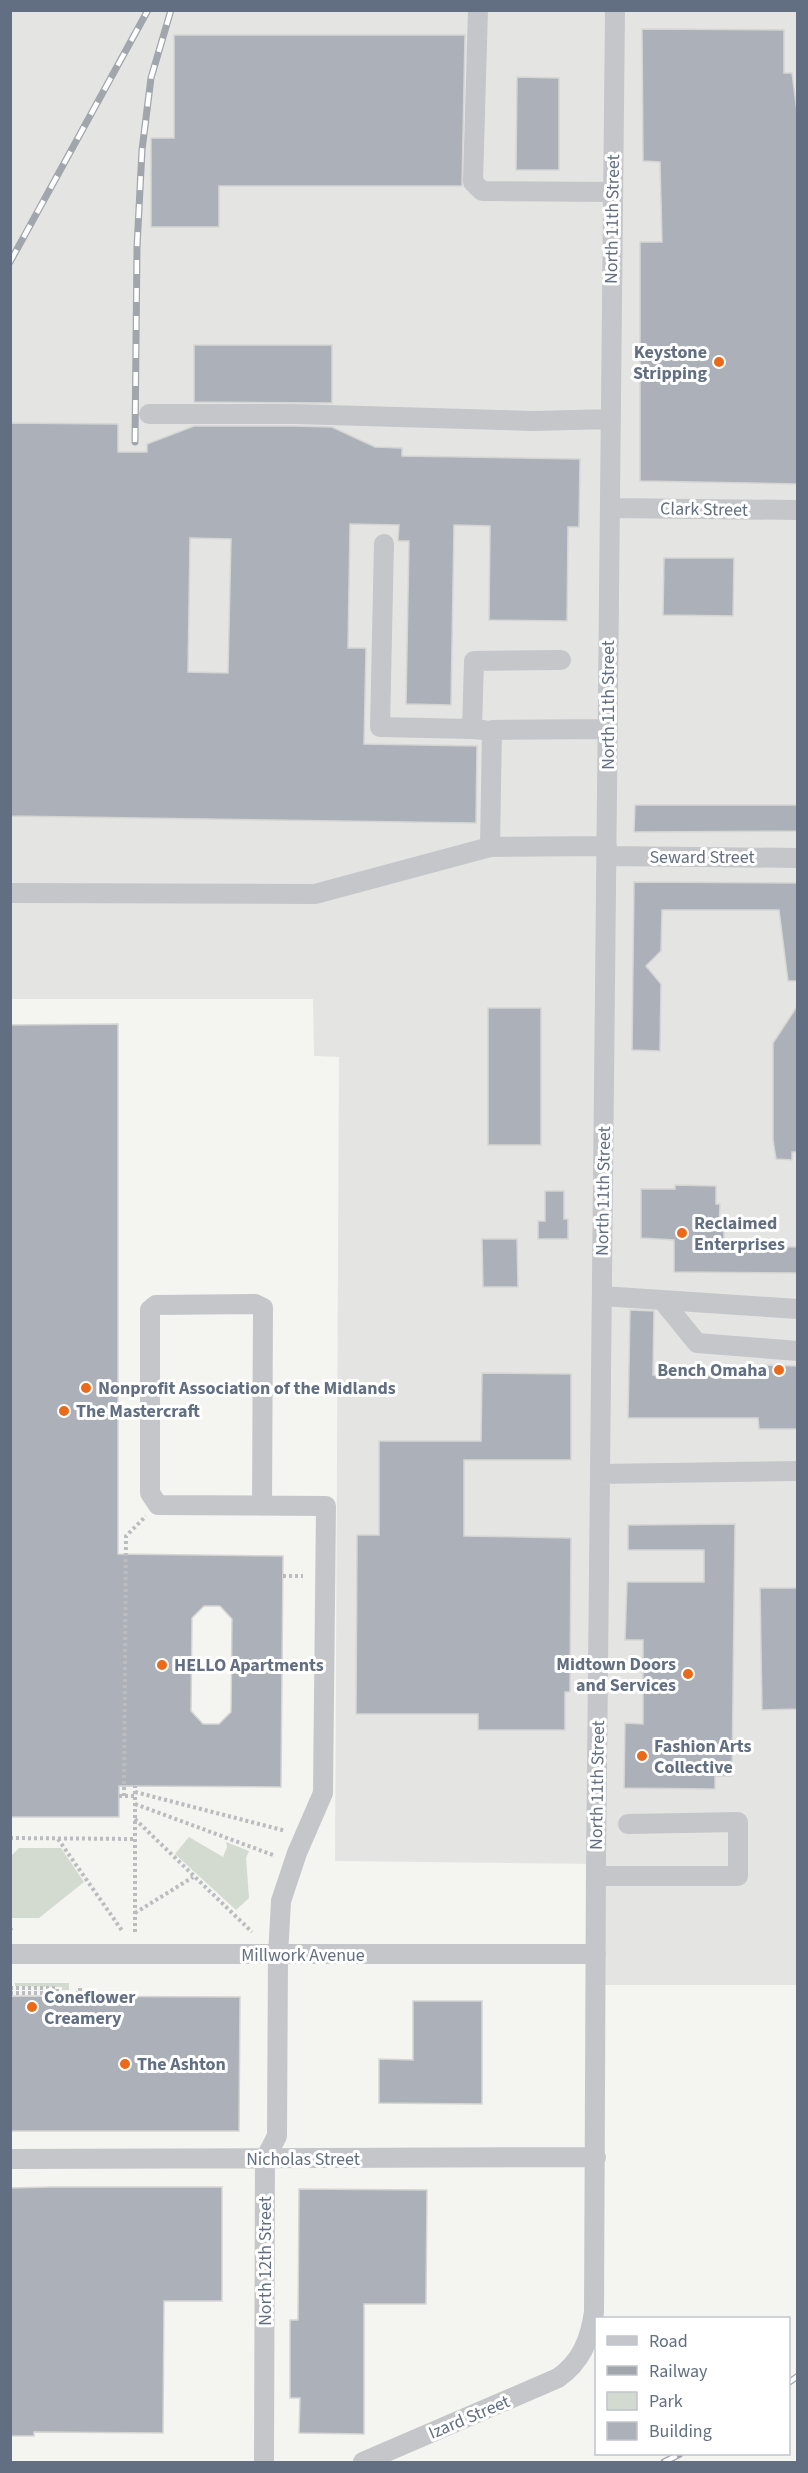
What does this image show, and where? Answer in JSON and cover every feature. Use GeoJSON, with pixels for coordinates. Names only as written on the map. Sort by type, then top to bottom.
{"type":"FeatureCollection","features":[{"type":"Feature","properties":{"kind":"street"},"geometry":{"type":"LineString","coordinates":[[477,10],[473,182],[482,191],[613,192]]}},
{"type":"Feature","properties":{"kind":"street","name":"North 11th Street"},"geometry":{"type":"LineString","coordinates":[[572,2367],[588,2342],[594,2312],[596,1876],[615,10]]}},
{"type":"Feature","properties":{"kind":"street"},"geometry":{"type":"LineString","coordinates":[[149,414],[294,414],[533,421],[610,419]]}},
{"type":"Feature","properties":{"kind":"street","name":"Clark Street"},"geometry":{"type":"LineString","coordinates":[[610,508],[798,510]]}},
{"type":"Feature","properties":{"kind":"street"},"geometry":{"type":"LineString","coordinates":[[384,544],[380,727],[492,730],[608,729]]}},
{"type":"Feature","properties":{"kind":"street"},"geometry":{"type":"LineString","coordinates":[[472,729],[474,661],[561,660]]}},
{"type":"Feature","properties":{"kind":"street"},"geometry":{"type":"LineString","coordinates":[[490,847],[492,730]]}},
{"type":"Feature","properties":{"kind":"street","name":"Seward Street"},"geometry":{"type":"LineString","coordinates":[[10,893],[315,894],[490,847],[798,858]]}},
{"type":"Feature","properties":{"kind":"street"},"geometry":{"type":"LineString","coordinates":[[602,1296],[798,1309]]}},
{"type":"Feature","properties":{"kind":"street"},"geometry":{"type":"LineString","coordinates":[[662,1300],[697,1343],[798,1351]]}},
{"type":"Feature","properties":{"kind":"street"},"geometry":{"type":"LineString","coordinates":[[255,1304],[263,1308],[262,1506],[158,1505],[150,1492],[150,1310],[156,1305],[255,1304]]}},
{"type":"Feature","properties":{"kind":"street"},"geometry":{"type":"LineString","coordinates":[[600,1474],[798,1471]]}},
{"type":"Feature","properties":{"kind":"street","name":"North 12th Street"},"geometry":{"type":"LineString","coordinates":[[262,1506],[326,1506],[323,1793],[297,1853],[281,1900],[278,1956],[277,2136],[265,2159],[264,2463]]}},
{"type":"Feature","properties":{"kind":"street"},"geometry":{"type":"LineString","coordinates":[[596,1876],[738,1876],[738,1822],[628,1824]]}},
{"type":"Feature","properties":{"kind":"street","name":"Millwork Avenue"},"geometry":{"type":"LineString","coordinates":[[10,1954],[278,1956],[596,1954]]}},
{"type":"Feature","properties":{"kind":"street","name":"Nicholas Street"},"geometry":{"type":"LineString","coordinates":[[10,2159],[596,2157]]}},
{"type":"Feature","properties":{"kind":"street","name":"Izard Street"},"geometry":{"type":"LineString","coordinates":[[363,2463],[548,2384],[572,2367]]}},
{"type":"Feature","properties":{"kind":"path"},"geometry":{"type":"LineString","coordinates":[[124,1796],[126,1536],[158,1505]]}},
{"type":"Feature","properties":{"kind":"path"},"geometry":{"type":"LineString","coordinates":[[283,1576],[303,1576]]}},
{"type":"Feature","properties":{"kind":"path"},"geometry":{"type":"LineString","coordinates":[[135,1786],[135,1932]]}},
{"type":"Feature","properties":{"kind":"path"},"geometry":{"type":"LineString","coordinates":[[119,1796],[135,1794],[286,1831]]}},
{"type":"Feature","properties":{"kind":"path"},"geometry":{"type":"LineString","coordinates":[[135,1804],[273,1855]]}},
{"type":"Feature","properties":{"kind":"path"},"geometry":{"type":"LineString","coordinates":[[135,1819],[252,1932]]}},
{"type":"Feature","properties":{"kind":"path"},"geometry":{"type":"LineString","coordinates":[[10,1838],[135,1839]]}},
{"type":"Feature","properties":{"kind":"path"},"geometry":{"type":"LineString","coordinates":[[57,1838],[123,1932]]}},
{"type":"Feature","properties":{"kind":"path"},"geometry":{"type":"LineString","coordinates":[[135,1913],[193,1877]]}},
{"type":"Feature","properties":{"kind":"path"},"geometry":{"type":"LineString","coordinates":[[10,1993],[31,1995],[80,1993],[80,1986]]}},
{"type":"Feature","properties":{"kind":"path"},"geometry":{"type":"LineString","coordinates":[[10,1988],[57,1988],[57,1993]]}},
{"type":"Feature","properties":{"kind":"shaded area"},"geometry":{"type":"Polygon","coordinates":[[[10,11],[797,11],[797,1985],[596,1985],[596,1864],[335,1861],[339,1057],[314,1056],[313,999],[11,999],[10,11]]]}},
{"type":"Feature","properties":{"kind":"green space"},"geometry":{"type":"Polygon","coordinates":[[[189,1837],[223,1857],[227,1847],[226,1842],[249,1851],[246,1858],[249,1898],[236,1910],[175,1854],[189,1837]]]}},
{"type":"Feature","properties":{"kind":"green space"},"geometry":{"type":"Polygon","coordinates":[[[19,1848],[61,1848],[84,1882],[39,1918],[11,1918],[11,1856],[19,1848]]]}},
{"type":"Feature","properties":{"kind":"green space"},"geometry":{"type":"Polygon","coordinates":[[[15,1983],[69,1983],[69,1990],[62,1990],[62,1987],[15,1986],[15,1983]]]}},
{"type":"Feature","properties":{"kind":"building","name":"Keystone Stripping"},"geometry":{"type":"Polygon","coordinates":[[[642,29],[784,30],[784,73],[792,73],[798,119],[798,484],[640,481],[640,242],[662,242],[660,162],[643,161],[642,29]]]}},
{"type":"Feature","properties":{"kind":"building"},"geometry":{"type":"Polygon","coordinates":[[[174,35],[465,35],[462,186],[219,186],[219,227],[151,227],[151,138],[174,138],[174,35]]]}},
{"type":"Feature","properties":{"kind":"building"},"geometry":{"type":"Polygon","coordinates":[[[517,77],[559,78],[559,170],[516,170],[517,77]]]}},
{"type":"Feature","properties":{"kind":"building"},"geometry":{"type":"Polygon","coordinates":[[[194,345],[332,345],[332,403],[194,402],[194,345]]]}},
{"type":"Feature","properties":{"kind":"building"},"geometry":{"type":"Polygon","coordinates":[[[10,423],[118,424],[118,452],[147,452],[147,444],[194,426],[294,426],[332,427],[375,447],[402,448],[402,456],[580,459],[579,527],[568,527],[567,621],[489,620],[490,526],[454,525],[451,705],[406,704],[409,541],[398,541],[399,525],[350,524],[348,648],[366,648],[364,744],[477,746],[476,823],[10,816],[10,423]],[[190,538],[188,672],[228,673],[231,539],[190,538]]]}},
{"type":"Feature","properties":{"kind":"building"},"geometry":{"type":"Polygon","coordinates":[[[664,558],[734,558],[733,616],[663,615],[664,558]]]}},
{"type":"Feature","properties":{"kind":"building"},"geometry":{"type":"Polygon","coordinates":[[[635,805],[798,805],[798,831],[634,832],[635,805]]]}},
{"type":"Feature","properties":{"kind":"building"},"geometry":{"type":"Polygon","coordinates":[[[634,882],[798,883],[798,981],[788,981],[779,910],[662,910],[661,951],[646,966],[661,984],[660,1051],[632,1050],[634,882]]]}},
{"type":"Feature","properties":{"kind":"building"},"geometry":{"type":"Polygon","coordinates":[[[798,1005],[798,1152],[792,1152],[792,1160],[776,1159],[773,1140],[773,1043],[798,1005]]]}},
{"type":"Feature","properties":{"kind":"building"},"geometry":{"type":"Polygon","coordinates":[[[488,1008],[541,1008],[541,1145],[488,1145],[488,1008]]]}},
{"type":"Feature","properties":{"kind":"building","name":"The Mastercraft"},"geometry":{"type":"Polygon","coordinates":[[[118,1024],[118,1554],[283,1556],[281,1787],[119,1786],[119,1817],[10,1817],[10,1025],[118,1024]],[[204,1606],[192,1618],[191,1711],[203,1724],[219,1724],[231,1712],[232,1619],[220,1606],[204,1606]]]}},
{"type":"Feature","properties":{"kind":"building","name":"Reclaimed Enterprises"},"geometry":{"type":"Polygon","coordinates":[[[675,1185],[716,1186],[716,1204],[720,1204],[719,1228],[724,1227],[724,1245],[798,1247],[798,1273],[674,1272],[674,1240],[641,1238],[641,1189],[675,1189],[675,1185]]]}},
{"type":"Feature","properties":{"kind":"building"},"geometry":{"type":"Polygon","coordinates":[[[545,1191],[564,1191],[564,1219],[568,1219],[568,1239],[538,1239],[538,1221],[545,1221],[545,1191]]]}},
{"type":"Feature","properties":{"kind":"building"},"geometry":{"type":"Polygon","coordinates":[[[482,1239],[517,1239],[518,1287],[483,1287],[482,1239]]]}},
{"type":"Feature","properties":{"kind":"building","name":"Bench Omaha"},"geometry":{"type":"Polygon","coordinates":[[[630,1310],[654,1311],[653,1375],[760,1376],[760,1365],[798,1366],[798,1429],[759,1429],[758,1418],[628,1418],[630,1310]]]}},
{"type":"Feature","properties":{"kind":"building"},"geometry":{"type":"Polygon","coordinates":[[[482,1373],[571,1374],[571,1460],[464,1460],[464,1536],[571,1538],[570,1692],[565,1692],[565,1730],[478,1730],[478,1714],[356,1714],[357,1535],[379,1535],[379,1441],[481,1441],[482,1373]]]}},
{"type":"Feature","properties":{"kind":"building","name":"Midtown Doors and Services"},"geometry":{"type":"Polygon","coordinates":[[[735,1524],[732,1776],[715,1776],[715,1789],[624,1788],[625,1723],[643,1724],[643,1640],[625,1640],[627,1582],[704,1582],[704,1550],[628,1550],[628,1525],[735,1524]]]}},
{"type":"Feature","properties":{"kind":"building"},"geometry":{"type":"Polygon","coordinates":[[[760,1588],[798,1588],[798,1709],[762,1710],[760,1588]]]}},
{"type":"Feature","properties":{"kind":"building","name":"The Ashton"},"geometry":{"type":"Polygon","coordinates":[[[10,1996],[240,1997],[239,2131],[10,2131],[10,1996]]]}},
{"type":"Feature","properties":{"kind":"building"},"geometry":{"type":"Polygon","coordinates":[[[413,2001],[482,2001],[482,2104],[379,2103],[379,2059],[413,2060],[413,2001]]]}},
{"type":"Feature","properties":{"kind":"building"},"geometry":{"type":"Polygon","coordinates":[[[222,2187],[222,2301],[164,2301],[163,2433],[34,2432],[34,2436],[10,2436],[10,2188],[222,2187]]]}},
{"type":"Feature","properties":{"kind":"building"},"geometry":{"type":"Polygon","coordinates":[[[299,2189],[427,2190],[426,2304],[364,2304],[364,2434],[299,2433],[300,2398],[290,2398],[290,2320],[298,2320],[299,2189]]]}},
{"type":"Feature","properties":{"kind":"railway"},"geometry":{"type":"LineString","coordinates":[[10,262],[148,10]]}},
{"type":"Feature","properties":{"kind":"railway"},"geometry":{"type":"LineString","coordinates":[[135,442],[137,247],[142,150],[151,78],[171,10]]}},
{"type":"Feature","properties":{"kind":"railway"},"geometry":{"type":"LineString","coordinates":[[790,2382],[798,2376]]}},
{"type":"Feature","properties":{"kind":"railway"},"geometry":{"type":"LineString","coordinates":[[664,2462],[678,2455]]}},
{"type":"Feature","properties":{"kind":"place","name":"Keystone Stripping"},"geometry":{"type":"Point","coordinates":[719,362]}},
{"type":"Feature","properties":{"kind":"place","name":"Reclaimed Enterprises"},"geometry":{"type":"Point","coordinates":[682,1233]}},
{"type":"Feature","properties":{"kind":"place","name":"Bench Omaha"},"geometry":{"type":"Point","coordinates":[779,1370]}},
{"type":"Feature","properties":{"kind":"place","name":"Nonprofit Association of the Midlands"},"geometry":{"type":"Point","coordinates":[86,1388]}},
{"type":"Feature","properties":{"kind":"place","name":"The Mastercraft"},"geometry":{"type":"Point","coordinates":[64,1411]}},
{"type":"Feature","properties":{"kind":"place","name":"HELLO Apartments"},"geometry":{"type":"Point","coordinates":[162,1665]}},
{"type":"Feature","properties":{"kind":"place","name":"Midtown Doors and Services"},"geometry":{"type":"Point","coordinates":[688,1674]}},
{"type":"Feature","properties":{"kind":"place","name":"Fashion Arts Collective"},"geometry":{"type":"Point","coordinates":[642,1756]}},
{"type":"Feature","properties":{"kind":"place","name":"Coneflower Creamery"},"geometry":{"type":"Point","coordinates":[32,2007]}},
{"type":"Feature","properties":{"kind":"place","name":"The Ashton"},"geometry":{"type":"Point","coordinates":[125,2064]}}]}
